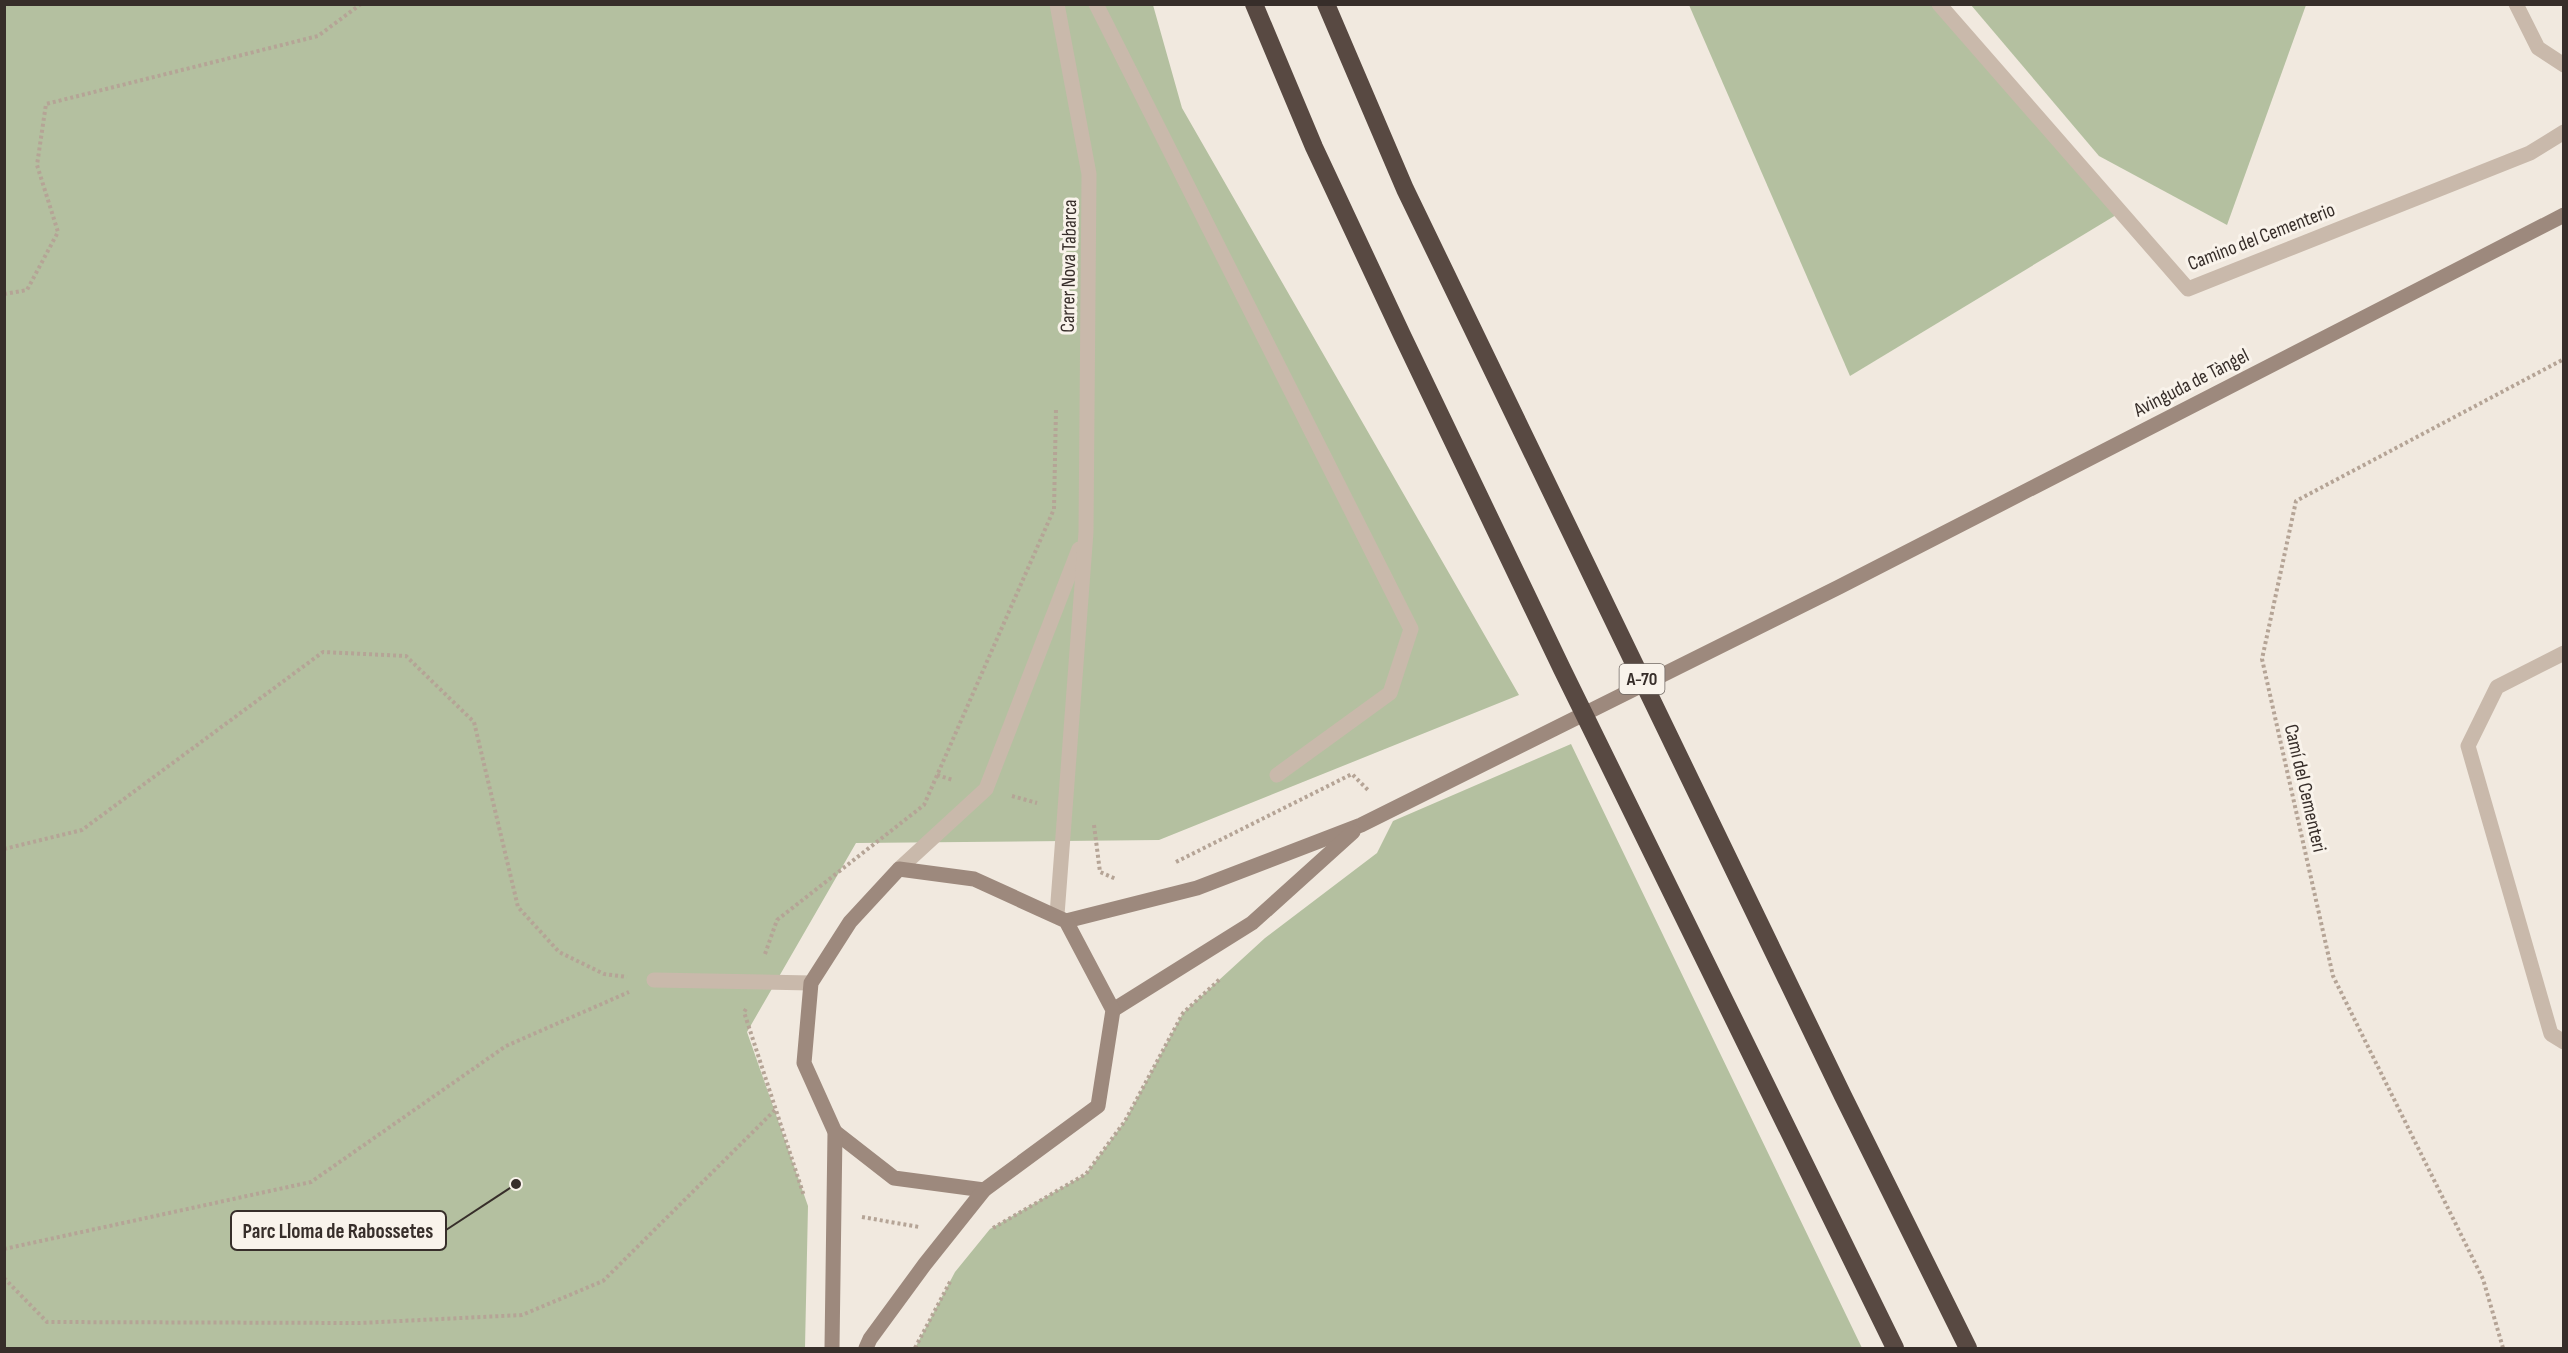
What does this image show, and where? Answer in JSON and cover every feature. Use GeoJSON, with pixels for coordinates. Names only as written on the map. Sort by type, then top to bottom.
{"type":"FeatureCollection","features":[{"type":"Feature","properties":{"kind":"highway"},"geometry":{"type":"LineString","coordinates":[[1254,4],[1314,147],[1402,335],[1895,1348]]}},
{"type":"Feature","properties":{"kind":"highway","name":"A-70"},"geometry":{"type":"LineString","coordinates":[[1326,4],[1405,189],[1833,1075],[1968,1348]]}},
{"type":"Feature","properties":{"kind":"main road","name":"Avinguda de Tàngel"},"geometry":{"type":"LineString","coordinates":[[1361,825],[1839,587],[2564,215]]}},
{"type":"Feature","properties":{"kind":"main road"},"geometry":{"type":"LineString","coordinates":[[832,1348],[835,1132],[804,1063],[811,983],[850,922],[899,869],[974,879],[1062,918],[1197,888],[1361,825]]}},
{"type":"Feature","properties":{"kind":"main road"},"geometry":{"type":"LineString","coordinates":[[1113,1010],[1252,924],[1361,825]]}},
{"type":"Feature","properties":{"kind":"main road"},"geometry":{"type":"LineString","coordinates":[[866,1348],[870,1339],[984,1190],[1098,1107],[1113,1010],[1062,918]]}},
{"type":"Feature","properties":{"kind":"main road"},"geometry":{"type":"LineString","coordinates":[[835,1132],[894,1178],[984,1190]]}},
{"type":"Feature","properties":{"kind":"street","name":"Carrer Nova Tabarca"},"geometry":{"type":"LineString","coordinates":[[1057,4],[1089,174],[1086,532],[1065,811],[1062,918]]}},
{"type":"Feature","properties":{"kind":"street"},"geometry":{"type":"LineString","coordinates":[[1096,4],[1411,628],[1390,693],[1277,774]]}},
{"type":"Feature","properties":{"kind":"street","name":"Camino del Cementerio"},"geometry":{"type":"LineString","coordinates":[[1939,4],[2188,289],[2530,153],[2564,132]]}},
{"type":"Feature","properties":{"kind":"street"},"geometry":{"type":"LineString","coordinates":[[2516,4],[2538,48],[2564,66]]}},
{"type":"Feature","properties":{"kind":"street"},"geometry":{"type":"LineString","coordinates":[[899,869],[986,789],[1086,532]]}},
{"type":"Feature","properties":{"kind":"street"},"geometry":{"type":"LineString","coordinates":[[2564,653],[2497,687],[2468,746],[2551,1034],[2564,1042]]}},
{"type":"Feature","properties":{"kind":"street"},"geometry":{"type":"LineString","coordinates":[[654,980],[811,983]]}},
{"type":"Feature","properties":{"kind":"path"},"geometry":{"type":"LineString","coordinates":[[4,294],[27,290],[58,232],[37,165],[46,104],[318,36],[361,4]]}},
{"type":"Feature","properties":{"kind":"path","name":"Camí del Cementeri"},"geometry":{"type":"LineString","coordinates":[[2503,1348],[2483,1279],[2333,976],[2262,659],[2296,501],[2564,359]]}},
{"type":"Feature","properties":{"kind":"path"},"geometry":{"type":"LineString","coordinates":[[1056,405],[1053,509],[924,805],[777,920],[744,1012],[808,1206],[981,1239],[990,1229],[1086,1174],[1125,1121],[1183,1013],[1224,975]]}},
{"type":"Feature","properties":{"kind":"path"},"geometry":{"type":"LineString","coordinates":[[4,849],[82,830],[323,652],[406,656],[474,722],[519,907],[560,952],[604,974],[654,980]]}},
{"type":"Feature","properties":{"kind":"path"},"geometry":{"type":"LineString","coordinates":[[1170,865],[1352,774],[1389,811]]}},
{"type":"Feature","properties":{"kind":"path"},"geometry":{"type":"LineString","coordinates":[[936,775],[1094,820],[1100,872],[1121,882]]}},
{"type":"Feature","properties":{"kind":"path"},"geometry":{"type":"LineString","coordinates":[[4,1249],[311,1182],[506,1046],[654,980]]}},
{"type":"Feature","properties":{"kind":"path"},"geometry":{"type":"LineString","coordinates":[[4,1278],[47,1322],[360,1323],[522,1315],[603,1281],[776,1108]]}},
{"type":"Feature","properties":{"kind":"path"},"geometry":{"type":"LineString","coordinates":[[915,1348],[955,1272]]}},
{"type":"Feature","properties":{"kind":"green space"},"geometry":{"type":"Polygon","coordinates":[[[5,5],[1153,5],[1182,108],[1519,695],[1159,840],[856,843],[747,1032],[808,1206],[805,1348],[5,1348],[5,5]]]}},
{"type":"Feature","properties":{"kind":"green space"},"geometry":{"type":"Polygon","coordinates":[[[1689,5],[1939,5],[2121,212],[1850,376],[1689,5]]]}},
{"type":"Feature","properties":{"kind":"green space"},"geometry":{"type":"Polygon","coordinates":[[[1971,5],[2306,5],[2227,225],[2099,156],[1971,5]]]}},
{"type":"Feature","properties":{"kind":"green space"},"geometry":{"type":"Polygon","coordinates":[[[1571,744],[1862,1348],[915,1348],[955,1272],[990,1229],[1086,1174],[1125,1121],[1183,1013],[1265,938],[1377,853],[1393,821],[1571,744]]]}},
{"type":"Feature","properties":{"kind":"place","name":"Parc Lloma de Rabossetes"},"geometry":{"type":"Point","coordinates":[516,1184]}}]}
